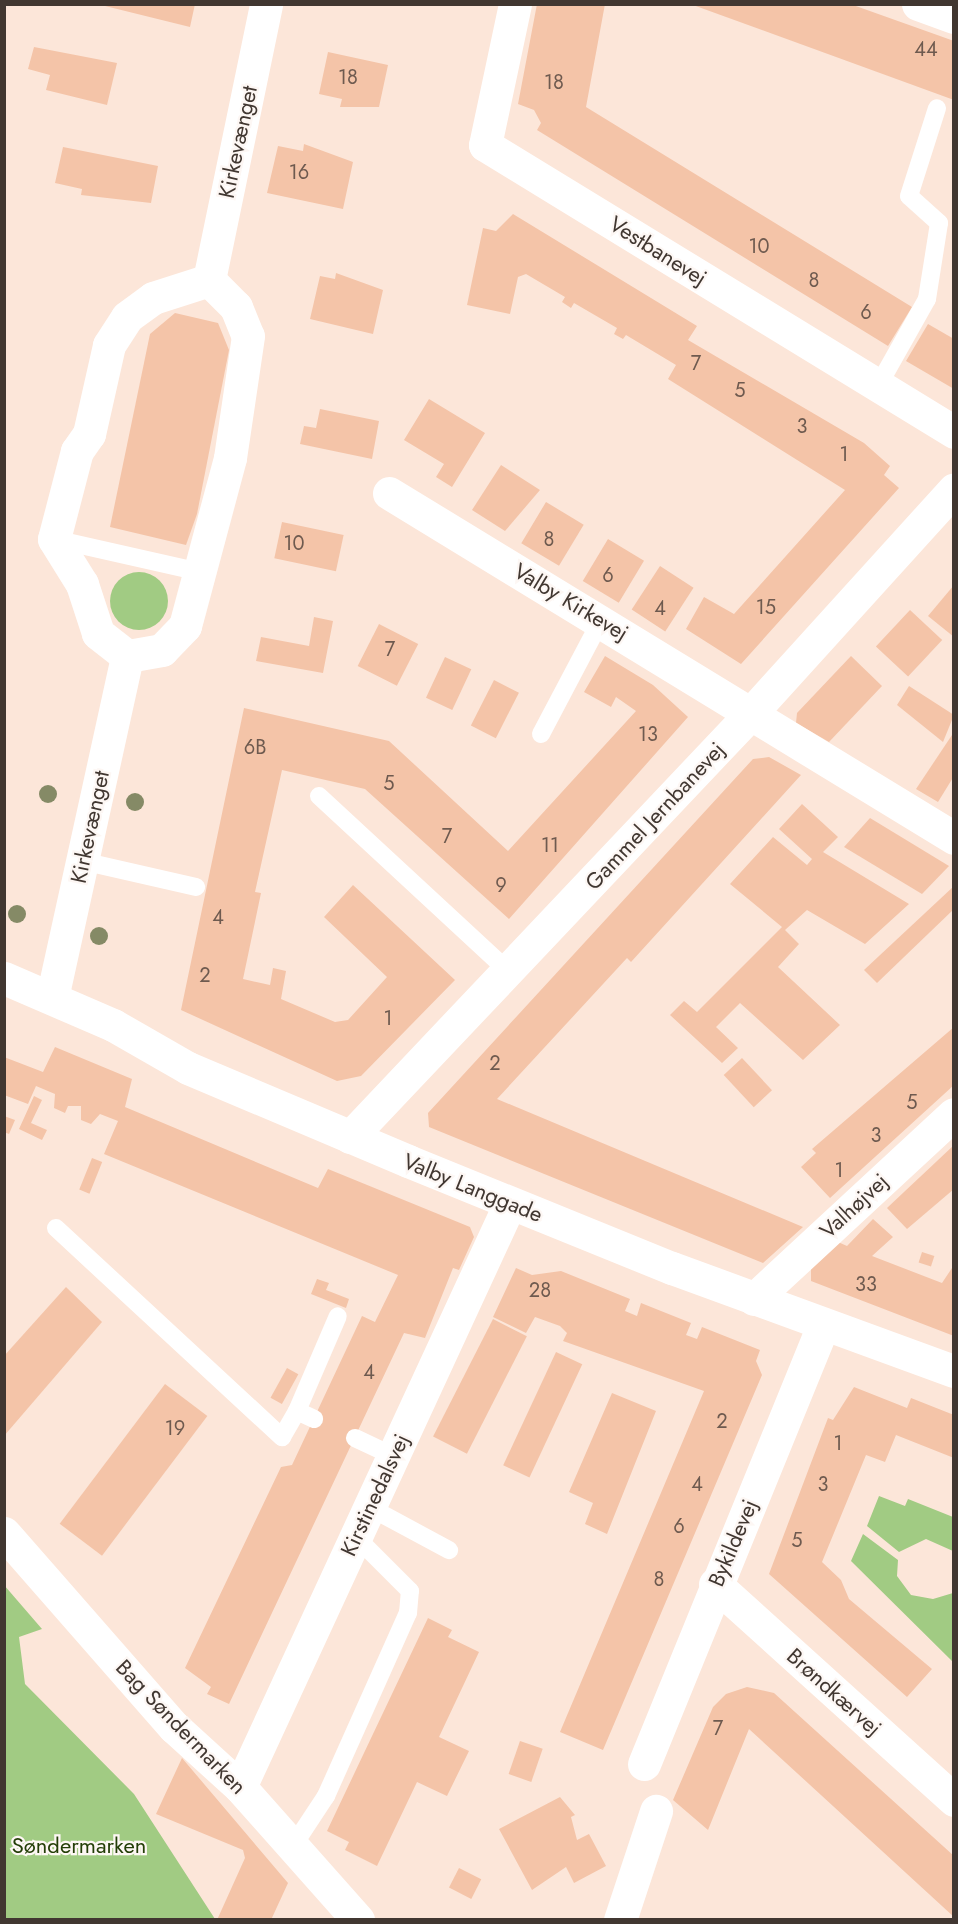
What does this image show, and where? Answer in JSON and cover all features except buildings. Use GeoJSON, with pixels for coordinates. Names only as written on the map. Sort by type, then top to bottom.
{"type":"FeatureCollection","features":[{"type":"Feature","properties":{"kind":"street","name":"Kirkevænget"},"geometry":{"type":"LineString","coordinates":[[209,280],[266,4]]}},
{"type":"Feature","properties":{"kind":"street","name":"Vestbanevej"},"geometry":{"type":"LineString","coordinates":[[515,4],[485,145],[954,432]]}},
{"type":"Feature","properties":{"kind":"street"},"geometry":{"type":"LineString","coordinates":[[918,4],[954,17]]}},
{"type":"Feature","properties":{"kind":"street"},"geometry":{"type":"LineString","coordinates":[[209,280],[237,307],[248,336],[230,458],[192,610],[176,640],[149,654],[127,656],[98,633],[82,584],[54,539],[77,451],[89,434],[109,345],[127,317],[153,298],[209,280]]}},
{"type":"Feature","properties":{"kind":"street","name":"Gammel Jernbanevej"},"geometry":{"type":"LineString","coordinates":[[350,1137],[510,972],[753,711],[954,489]]}},
{"type":"Feature","properties":{"kind":"street","name":"Valby Kirkevej"},"geometry":{"type":"LineString","coordinates":[[389,493],[753,711]]}},
{"type":"Feature","properties":{"kind":"street","name":"Kirkevænget"},"geometry":{"type":"LineString","coordinates":[[52,998],[127,656]]}},
{"type":"Feature","properties":{"kind":"street"},"geometry":{"type":"LineString","coordinates":[[753,711],[954,838]]}},
{"type":"Feature","properties":{"kind":"street","name":"Valby Langgade"},"geometry":{"type":"LineString","coordinates":[[4,978],[52,998],[188,1068],[350,1137],[754,1299],[954,1371]]}},
{"type":"Feature","properties":{"kind":"street","name":"Valhøjvej"},"geometry":{"type":"LineString","coordinates":[[754,1299],[954,1114]]}},
{"type":"Feature","properties":{"kind":"street","name":"Kirstinedalsvej"},"geometry":{"type":"LineString","coordinates":[[240,1787],[510,1203]]}},
{"type":"Feature","properties":{"kind":"street","name":"Bykildevej"},"geometry":{"type":"LineString","coordinates":[[644,1764],[824,1324]]}},
{"type":"Feature","properties":{"kind":"street","name":"Bag Søndermarken"},"geometry":{"type":"LineString","coordinates":[[4,1533],[174,1726],[240,1787],[358,1920]]}},
{"type":"Feature","properties":{"kind":"street","name":"Brøndkærvej"},"geometry":{"type":"LineString","coordinates":[[716,1584],[954,1800]]}},
{"type":"Feature","properties":{"kind":"street"},"geometry":{"type":"LineString","coordinates":[[620,1920],[656,1810]]}},
{"type":"Feature","properties":{"kind":"lane"},"geometry":{"type":"LineString","coordinates":[[878,386],[927,299],[939,223],[909,196],[937,108]]}},
{"type":"Feature","properties":{"kind":"lane"},"geometry":{"type":"LineString","coordinates":[[54,539],[200,572]]}},
{"type":"Feature","properties":{"kind":"lane"},"geometry":{"type":"LineString","coordinates":[[541,734],[601,620]]}},
{"type":"Feature","properties":{"kind":"lane"},"geometry":{"type":"LineString","coordinates":[[319,796],[510,972]]}},
{"type":"Feature","properties":{"kind":"lane"},"geometry":{"type":"LineString","coordinates":[[82,861],[196,887]]}},
{"type":"Feature","properties":{"kind":"lane"},"geometry":{"type":"LineString","coordinates":[[56,1228],[282,1437],[297,1411],[338,1316]]}},
{"type":"Feature","properties":{"kind":"lane"},"geometry":{"type":"LineString","coordinates":[[297,1411],[314,1419]]}},
{"type":"Feature","properties":{"kind":"lane"},"geometry":{"type":"LineString","coordinates":[[355,1438],[393,1456]]}},
{"type":"Feature","properties":{"kind":"lane"},"geometry":{"type":"LineString","coordinates":[[364,1518],[449,1550]]}},
{"type":"Feature","properties":{"kind":"lane"},"geometry":{"type":"LineString","coordinates":[[292,1846],[326,1796],[408,1613],[410,1591],[364,1518]]}},
{"type":"Feature","properties":{"kind":"green space"},"geometry":{"type":"Polygon","coordinates":[[[133,572],[145,572],[160,580],[168,595],[168,607],[160,622],[145,630],[133,630],[118,622],[110,607],[110,595],[118,580],[133,572]]]}},
{"type":"Feature","properties":{"kind":"green space"},"geometry":{"type":"Polygon","coordinates":[[[879,1496],[905,1506],[908,1499],[953,1517],[953,1551],[926,1539],[899,1552],[867,1526],[879,1496]]]}},
{"type":"Feature","properties":{"kind":"green space"},"geometry":{"type":"Polygon","coordinates":[[[863,1534],[898,1560],[897,1576],[911,1595],[933,1599],[953,1593],[953,1662],[851,1561],[863,1534]]]}},
{"type":"Feature","properties":{"kind":"green space","name":"Søndermarken"},"geometry":{"type":"Polygon","coordinates":[[[4,1585],[42,1629],[19,1637],[25,1684],[134,1794],[215,1919],[5,1919],[4,1585]]]}}]}
